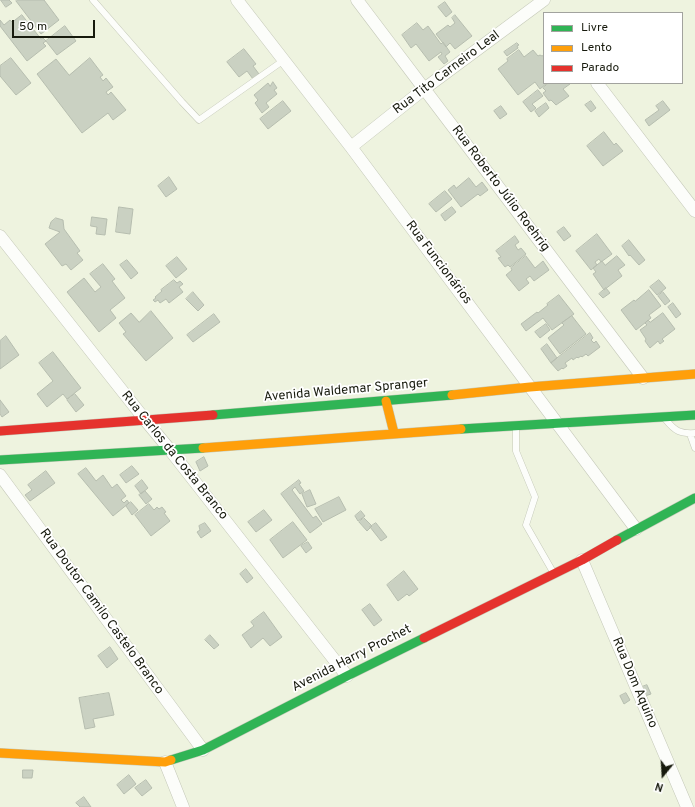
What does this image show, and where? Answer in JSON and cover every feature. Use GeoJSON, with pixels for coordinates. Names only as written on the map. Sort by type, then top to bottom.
{"type":"FeatureCollection","features":[{"type":"Feature","properties":{"kind":"main road","name":"Avenida Waldemar Spranger"},"geometry":{"type":"LineString","coordinates":[[0,431],[146,421],[695,374]]}},
{"type":"Feature","properties":{"kind":"main road"},"geometry":{"type":"LineString","coordinates":[[386,401],[394,433]]}},
{"type":"Feature","properties":{"kind":"main road"},"geometry":{"type":"LineString","coordinates":[[0,460],[170,450],[516,425],[695,416]]}},
{"type":"Feature","properties":{"kind":"main road","name":"Avenida Harry Prochet"},"geometry":{"type":"LineString","coordinates":[[0,753],[165,762],[203,750],[347,676],[582,560],[636,529],[695,498]]}},
{"type":"Feature","properties":{"kind":"street","name":"Rua Funcionários"},"geometry":{"type":"LineString","coordinates":[[237,0],[351,147],[636,529]]}},
{"type":"Feature","properties":{"kind":"street","name":"Rua Roberto Júlio Roehrig"},"geometry":{"type":"LineString","coordinates":[[357,0],[644,378]]}},
{"type":"Feature","properties":{"kind":"street","name":"Rua Tito Carneiro Leal"},"geometry":{"type":"LineString","coordinates":[[351,147],[424,89],[540,4]]}},
{"type":"Feature","properties":{"kind":"street"},"geometry":{"type":"LineString","coordinates":[[598,84],[695,211]]}},
{"type":"Feature","properties":{"kind":"street","name":"Rua Carlos da Costa Branco"},"geometry":{"type":"LineString","coordinates":[[0,236],[347,676]]}},
{"type":"Feature","properties":{"kind":"street","name":"Rua Doutor Camilo Castelo Branco"},"geometry":{"type":"LineString","coordinates":[[0,475],[203,750]]}},
{"type":"Feature","properties":{"kind":"street","name":"Rua Dom Aquino"},"geometry":{"type":"LineString","coordinates":[[582,560],[687,807]]}},
{"type":"Feature","properties":{"kind":"street"},"geometry":{"type":"LineString","coordinates":[[165,762],[183,807]]}},
{"type":"Feature","properties":{"kind":"lane"},"geometry":{"type":"LineString","coordinates":[[93,0],[199,120],[284,60]]}},
{"type":"Feature","properties":{"kind":"lane"},"geometry":{"type":"LineString","coordinates":[[664,418],[673,429],[680,433],[692,433],[695,448]]}},
{"type":"Feature","properties":{"kind":"lane"},"geometry":{"type":"LineString","coordinates":[[516,425],[516,451],[536,497],[526,525],[554,574]]}},
{"type":"Feature","properties":{"kind":"building"},"geometry":{"type":"Polygon","coordinates":[[[1,0],[9,0],[12,3],[6,7],[1,0]]]}},
{"type":"Feature","properties":{"kind":"building"},"geometry":{"type":"Polygon","coordinates":[[[44,0],[59,20],[41,34],[16,1],[44,0]]]}},
{"type":"Feature","properties":{"kind":"building"},"geometry":{"type":"Polygon","coordinates":[[[445,2],[452,12],[446,17],[438,7],[445,2]]]}},
{"type":"Feature","properties":{"kind":"building"},"geometry":{"type":"Polygon","coordinates":[[[22,15],[41,39],[43,38],[46,41],[43,43],[46,46],[27,61],[0,26],[0,20],[4,25],[10,20],[12,22],[22,15]]]}},
{"type":"Feature","properties":{"kind":"building"},"geometry":{"type":"Polygon","coordinates":[[[455,15],[472,36],[455,49],[450,43],[446,47],[436,34],[448,25],[450,27],[455,23],[452,18],[455,15]]]}},
{"type":"Feature","properties":{"kind":"building"},"geometry":{"type":"Polygon","coordinates":[[[417,23],[423,30],[428,26],[441,44],[443,42],[450,52],[445,56],[448,61],[444,64],[438,57],[442,54],[441,52],[429,61],[416,44],[411,48],[402,35],[417,23]]]}},
{"type":"Feature","properties":{"kind":"building"},"geometry":{"type":"Polygon","coordinates":[[[65,26],[76,41],[57,55],[46,41],[65,26]]]}},
{"type":"Feature","properties":{"kind":"building"},"geometry":{"type":"Polygon","coordinates":[[[517,43],[519,45],[517,46],[518,48],[507,56],[504,52],[517,43]]]}},
{"type":"Feature","properties":{"kind":"building"},"geometry":{"type":"Polygon","coordinates":[[[244,49],[256,64],[253,66],[259,74],[253,79],[247,71],[239,77],[227,62],[244,49]]]}},
{"type":"Feature","properties":{"kind":"building"},"geometry":{"type":"Polygon","coordinates":[[[519,50],[524,57],[533,50],[538,56],[543,56],[543,84],[546,84],[540,89],[535,82],[518,95],[498,69],[508,61],[507,59],[519,50]]]}},
{"type":"Feature","properties":{"kind":"building"},"geometry":{"type":"Polygon","coordinates":[[[11,58],[31,83],[16,95],[0,76],[0,66],[11,58]]]}},
{"type":"Feature","properties":{"kind":"building"},"geometry":{"type":"Polygon","coordinates":[[[90,58],[103,75],[100,77],[103,81],[106,78],[113,87],[106,92],[108,95],[111,92],[126,110],[113,120],[108,113],[82,133],[37,74],[56,59],[69,75],[90,58]]]}},
{"type":"Feature","properties":{"kind":"building"},"geometry":{"type":"Polygon","coordinates":[[[273,82],[277,88],[274,90],[277,94],[266,103],[269,107],[262,113],[255,103],[258,100],[254,95],[268,83],[270,86],[273,82]]]}},
{"type":"Feature","properties":{"kind":"building"},"geometry":{"type":"Polygon","coordinates":[[[548,84],[570,84],[563,89],[569,96],[556,105],[551,100],[549,101],[543,93],[546,91],[543,88],[548,84]]]}},
{"type":"Feature","properties":{"kind":"building"},"geometry":{"type":"Polygon","coordinates":[[[538,90],[543,96],[532,104],[536,108],[531,112],[523,102],[538,90]]]}},
{"type":"Feature","properties":{"kind":"building"},"geometry":{"type":"Polygon","coordinates":[[[283,101],[291,111],[268,129],[260,119],[283,101]]]}},
{"type":"Feature","properties":{"kind":"building"},"geometry":{"type":"Polygon","coordinates":[[[591,101],[596,108],[591,112],[585,105],[591,101]]]}},
{"type":"Feature","properties":{"kind":"building"},"geometry":{"type":"Polygon","coordinates":[[[663,101],[670,110],[649,126],[645,120],[659,110],[656,106],[663,101]]]}},
{"type":"Feature","properties":{"kind":"building"},"geometry":{"type":"Polygon","coordinates":[[[546,103],[549,108],[539,117],[535,111],[546,103]]]}},
{"type":"Feature","properties":{"kind":"building"},"geometry":{"type":"Polygon","coordinates":[[[501,106],[507,114],[500,119],[494,111],[501,106]]]}},
{"type":"Feature","properties":{"kind":"building"},"geometry":{"type":"Polygon","coordinates":[[[604,132],[614,145],[616,143],[623,151],[603,166],[587,146],[604,132]]]}},
{"type":"Feature","properties":{"kind":"building"},"geometry":{"type":"Polygon","coordinates":[[[169,177],[177,189],[166,197],[158,186],[169,177]]]}},
{"type":"Feature","properties":{"kind":"building"},"geometry":{"type":"Polygon","coordinates":[[[469,178],[476,187],[482,182],[488,190],[480,196],[478,194],[461,207],[448,190],[454,185],[456,188],[469,178]]]}},
{"type":"Feature","properties":{"kind":"building"},"geometry":{"type":"Polygon","coordinates":[[[445,191],[452,199],[436,212],[429,204],[445,191]]]}},
{"type":"Feature","properties":{"kind":"building"},"geometry":{"type":"Polygon","coordinates":[[[119,207],[133,209],[130,234],[116,232],[119,207]]]}},
{"type":"Feature","properties":{"kind":"building"},"geometry":{"type":"Polygon","coordinates":[[[452,207],[456,212],[445,221],[441,215],[452,207]]]}},
{"type":"Feature","properties":{"kind":"building"},"geometry":{"type":"Polygon","coordinates":[[[92,217],[107,219],[105,235],[96,234],[97,227],[91,226],[92,217]]]}},
{"type":"Feature","properties":{"kind":"building"},"geometry":{"type":"Polygon","coordinates":[[[56,218],[63,220],[64,229],[80,251],[77,253],[83,260],[71,270],[66,264],[62,266],[45,244],[60,232],[49,228],[51,222],[56,218]]]}},
{"type":"Feature","properties":{"kind":"building"},"geometry":{"type":"Polygon","coordinates":[[[564,227],[571,236],[564,241],[557,232],[564,227]]]}},
{"type":"Feature","properties":{"kind":"building"},"geometry":{"type":"Polygon","coordinates":[[[597,234],[612,254],[601,262],[599,259],[595,262],[597,265],[591,270],[576,251],[597,234]]]}},
{"type":"Feature","properties":{"kind":"building"},"geometry":{"type":"Polygon","coordinates":[[[515,236],[519,242],[515,245],[518,250],[521,248],[526,254],[510,267],[508,265],[505,267],[498,258],[501,257],[496,251],[515,236]]]}},
{"type":"Feature","properties":{"kind":"building"},"geometry":{"type":"Polygon","coordinates":[[[629,240],[645,260],[639,265],[630,255],[629,256],[622,246],[629,240]]]}},
{"type":"Feature","properties":{"kind":"building"},"geometry":{"type":"Polygon","coordinates":[[[526,256],[535,268],[543,261],[549,270],[534,281],[530,276],[526,279],[529,283],[519,291],[506,275],[512,270],[511,268],[526,256]]]}},
{"type":"Feature","properties":{"kind":"building"},"geometry":{"type":"Polygon","coordinates":[[[617,256],[625,265],[618,270],[622,276],[604,290],[593,274],[596,272],[593,268],[602,261],[605,265],[617,256]]]}},
{"type":"Feature","properties":{"kind":"building"},"geometry":{"type":"Polygon","coordinates":[[[177,257],[187,269],[176,278],[166,266],[177,257]]]}},
{"type":"Feature","properties":{"kind":"building"},"geometry":{"type":"Polygon","coordinates":[[[127,260],[138,273],[131,279],[120,265],[127,260]]]}},
{"type":"Feature","properties":{"kind":"building"},"geometry":{"type":"Polygon","coordinates":[[[103,264],[115,279],[112,281],[125,298],[110,310],[116,318],[99,332],[67,292],[84,278],[95,292],[101,287],[90,274],[103,264]]]}},
{"type":"Feature","properties":{"kind":"building"},"geometry":{"type":"Polygon","coordinates":[[[174,280],[177,283],[180,281],[183,284],[179,287],[183,292],[169,303],[166,299],[160,303],[158,300],[155,302],[153,300],[162,291],[161,290],[174,280]]]}},
{"type":"Feature","properties":{"kind":"building"},"geometry":{"type":"Polygon","coordinates":[[[659,280],[666,288],[657,295],[650,287],[659,280]]]}},
{"type":"Feature","properties":{"kind":"building"},"geometry":{"type":"Polygon","coordinates":[[[606,288],[610,293],[603,298],[599,294],[606,288]]]}},
{"type":"Feature","properties":{"kind":"building"},"geometry":{"type":"Polygon","coordinates":[[[649,290],[661,306],[649,315],[651,318],[636,330],[621,310],[649,290]]]}},
{"type":"Feature","properties":{"kind":"building"},"geometry":{"type":"Polygon","coordinates":[[[193,292],[204,305],[198,311],[186,299],[193,292]]]}},
{"type":"Feature","properties":{"kind":"building"},"geometry":{"type":"Polygon","coordinates":[[[663,292],[670,301],[665,305],[658,296],[663,292]]]}},
{"type":"Feature","properties":{"kind":"building"},"geometry":{"type":"Polygon","coordinates":[[[559,295],[574,314],[552,330],[543,318],[526,331],[521,324],[537,312],[538,313],[559,295]]]}},
{"type":"Feature","properties":{"kind":"building"},"geometry":{"type":"Polygon","coordinates":[[[673,303],[681,314],[676,318],[668,307],[673,303]]]}},
{"type":"Feature","properties":{"kind":"building"},"geometry":{"type":"Polygon","coordinates":[[[151,311],[173,338],[146,361],[123,334],[126,332],[119,323],[131,313],[139,322],[151,311]]]}},
{"type":"Feature","properties":{"kind":"building"},"geometry":{"type":"Polygon","coordinates":[[[663,313],[675,329],[662,339],[664,341],[660,344],[658,341],[650,348],[640,330],[647,325],[645,323],[648,320],[650,322],[663,313]]]}},
{"type":"Feature","properties":{"kind":"building"},"geometry":{"type":"Polygon","coordinates":[[[214,314],[220,322],[193,342],[187,335],[214,314]]]}},
{"type":"Feature","properties":{"kind":"building"},"geometry":{"type":"Polygon","coordinates":[[[572,316],[586,334],[560,354],[548,338],[564,325],[562,323],[572,316]]]}},
{"type":"Feature","properties":{"kind":"building"},"geometry":{"type":"Polygon","coordinates":[[[546,324],[550,330],[540,338],[535,332],[546,324]]]}},
{"type":"Feature","properties":{"kind":"building"},"geometry":{"type":"Polygon","coordinates":[[[590,333],[593,338],[591,340],[594,343],[596,341],[600,347],[588,356],[586,354],[573,360],[572,358],[565,363],[567,366],[558,371],[551,363],[590,333]]]}},
{"type":"Feature","properties":{"kind":"building"},"geometry":{"type":"Polygon","coordinates":[[[6,336],[19,355],[0,369],[0,341],[6,336]]]}},
{"type":"Feature","properties":{"kind":"building"},"geometry":{"type":"Polygon","coordinates":[[[547,344],[557,358],[551,363],[541,349],[547,344]]]}},
{"type":"Feature","properties":{"kind":"building"},"geometry":{"type":"Polygon","coordinates":[[[53,352],[81,388],[67,399],[63,394],[47,407],[37,394],[53,381],[39,363],[53,352]]]}},
{"type":"Feature","properties":{"kind":"building"},"geometry":{"type":"Polygon","coordinates":[[[75,394],[84,405],[76,412],[67,400],[75,394]]]}},
{"type":"Feature","properties":{"kind":"building"},"geometry":{"type":"Polygon","coordinates":[[[0,400],[9,412],[2,417],[0,414],[0,400]]]}},
{"type":"Feature","properties":{"kind":"building"},"geometry":{"type":"Polygon","coordinates":[[[204,457],[208,466],[200,471],[196,462],[204,457]]]}},
{"type":"Feature","properties":{"kind":"building"},"geometry":{"type":"Polygon","coordinates":[[[132,466],[139,474],[126,483],[120,475],[132,466]]]}},
{"type":"Feature","properties":{"kind":"building"},"geometry":{"type":"Polygon","coordinates":[[[86,468],[96,481],[103,475],[112,488],[117,484],[126,496],[121,500],[124,503],[127,500],[129,503],[113,516],[78,474],[86,468]]]}},
{"type":"Feature","properties":{"kind":"building"},"geometry":{"type":"Polygon","coordinates":[[[46,471],[55,483],[30,501],[25,495],[32,490],[28,485],[46,471]]]}},
{"type":"Feature","properties":{"kind":"building"},"geometry":{"type":"Polygon","coordinates":[[[142,480],[148,488],[141,494],[135,486],[142,480]]]}},
{"type":"Feature","properties":{"kind":"building"},"geometry":{"type":"Polygon","coordinates":[[[299,480],[301,483],[299,484],[304,491],[300,494],[295,487],[292,490],[313,518],[316,516],[322,524],[310,533],[281,494],[299,480]]]}},
{"type":"Feature","properties":{"kind":"building"},"geometry":{"type":"Polygon","coordinates":[[[310,490],[316,504],[307,507],[302,494],[310,490]]]}},
{"type":"Feature","properties":{"kind":"building"},"geometry":{"type":"Polygon","coordinates":[[[145,491],[152,499],[146,504],[139,495],[145,491]]]}},
{"type":"Feature","properties":{"kind":"building"},"geometry":{"type":"Polygon","coordinates":[[[339,497],[346,510],[323,522],[315,509],[339,497]]]}},
{"type":"Feature","properties":{"kind":"building"},"geometry":{"type":"Polygon","coordinates":[[[131,502],[138,510],[132,515],[126,506],[131,502]]]}},
{"type":"Feature","properties":{"kind":"building"},"geometry":{"type":"Polygon","coordinates":[[[149,504],[154,510],[157,507],[159,509],[162,507],[166,512],[164,513],[170,521],[151,536],[135,515],[149,504]]]}},
{"type":"Feature","properties":{"kind":"building"},"geometry":{"type":"Polygon","coordinates":[[[264,510],[272,520],[256,532],[248,522],[264,510]]]}},
{"type":"Feature","properties":{"kind":"building"},"geometry":{"type":"Polygon","coordinates":[[[361,511],[365,516],[358,521],[355,516],[361,511]]]}},
{"type":"Feature","properties":{"kind":"building"},"geometry":{"type":"Polygon","coordinates":[[[364,518],[372,526],[367,531],[359,522],[364,518]]]}},
{"type":"Feature","properties":{"kind":"building"},"geometry":{"type":"Polygon","coordinates":[[[293,522],[307,540],[283,558],[270,540],[293,522]]]}},
{"type":"Feature","properties":{"kind":"building"},"geometry":{"type":"Polygon","coordinates":[[[205,523],[211,531],[201,538],[197,532],[200,530],[199,526],[205,523]]]}},
{"type":"Feature","properties":{"kind":"building"},"geometry":{"type":"Polygon","coordinates":[[[376,523],[387,537],[381,541],[370,527],[376,523]]]}},
{"type":"Feature","properties":{"kind":"building"},"geometry":{"type":"Polygon","coordinates":[[[308,542],[312,548],[306,553],[301,546],[308,542]]]}},
{"type":"Feature","properties":{"kind":"building"},"geometry":{"type":"Polygon","coordinates":[[[246,569],[253,578],[247,583],[240,574],[246,569]]]}},
{"type":"Feature","properties":{"kind":"building"},"geometry":{"type":"Polygon","coordinates":[[[404,571],[418,589],[409,596],[407,594],[398,601],[387,585],[404,571]]]}},
{"type":"Feature","properties":{"kind":"building"},"geometry":{"type":"Polygon","coordinates":[[[370,604],[382,620],[374,626],[362,610],[370,604]]]}},
{"type":"Feature","properties":{"kind":"building"},"geometry":{"type":"Polygon","coordinates":[[[264,612],[282,637],[270,646],[263,638],[251,648],[242,635],[254,626],[251,622],[264,612]]]}},
{"type":"Feature","properties":{"kind":"building"},"geometry":{"type":"Polygon","coordinates":[[[210,635],[219,645],[214,649],[205,640],[210,635]]]}},
{"type":"Feature","properties":{"kind":"building"},"geometry":{"type":"Polygon","coordinates":[[[110,647],[118,659],[107,668],[98,656],[110,647]]]}},
{"type":"Feature","properties":{"kind":"building"},"geometry":{"type":"Polygon","coordinates":[[[647,685],[651,694],[645,696],[642,687],[647,685]]]}},
{"type":"Feature","properties":{"kind":"building"},"geometry":{"type":"Polygon","coordinates":[[[109,693],[114,715],[93,719],[95,727],[85,729],[79,698],[109,693]]]}},
{"type":"Feature","properties":{"kind":"building"},"geometry":{"type":"Polygon","coordinates":[[[626,693],[630,700],[624,704],[620,696],[626,693]]]}},
{"type":"Feature","properties":{"kind":"building"},"geometry":{"type":"Polygon","coordinates":[[[23,770],[33,770],[32,778],[23,778],[23,770]]]}},
{"type":"Feature","properties":{"kind":"building"},"geometry":{"type":"Polygon","coordinates":[[[129,775],[136,784],[124,794],[117,785],[129,775]]]}},
{"type":"Feature","properties":{"kind":"building"},"geometry":{"type":"Polygon","coordinates":[[[146,780],[152,788],[142,796],[135,788],[146,780]]]}},
{"type":"Feature","properties":{"kind":"building"},"geometry":{"type":"Polygon","coordinates":[[[84,797],[91,807],[80,807],[76,803],[84,797]]]}},
{"type":"Feature","properties":{"kind":"traffic: fast"},"geometry":{"type":"LineString","coordinates":[[213,415],[452,395]]}},
{"type":"Feature","properties":{"kind":"traffic: fast"},"geometry":{"type":"LineString","coordinates":[[461,429],[695,415]]}},
{"type":"Feature","properties":{"kind":"traffic: fast"},"geometry":{"type":"LineString","coordinates":[[0,460],[203,448]]}},
{"type":"Feature","properties":{"kind":"traffic: fast"},"geometry":{"type":"LineString","coordinates":[[617,540],[695,498]]}},
{"type":"Feature","properties":{"kind":"traffic: fast"},"geometry":{"type":"LineString","coordinates":[[171,760],[203,750],[424,638]]}},
{"type":"Feature","properties":{"kind":"traffic: slow"},"geometry":{"type":"LineString","coordinates":[[452,395],[530,387],[695,374]]}},
{"type":"Feature","properties":{"kind":"traffic: slow"},"geometry":{"type":"LineString","coordinates":[[386,401],[394,433]]}},
{"type":"Feature","properties":{"kind":"traffic: slow"},"geometry":{"type":"LineString","coordinates":[[203,448],[461,429]]}},
{"type":"Feature","properties":{"kind":"traffic: slow"},"geometry":{"type":"LineString","coordinates":[[0,753],[165,762],[171,760]]}},
{"type":"Feature","properties":{"kind":"traffic: jam"},"geometry":{"type":"LineString","coordinates":[[0,431],[213,415]]}},
{"type":"Feature","properties":{"kind":"traffic: jam"},"geometry":{"type":"LineString","coordinates":[[424,638],[582,560],[617,540]]}}]}
